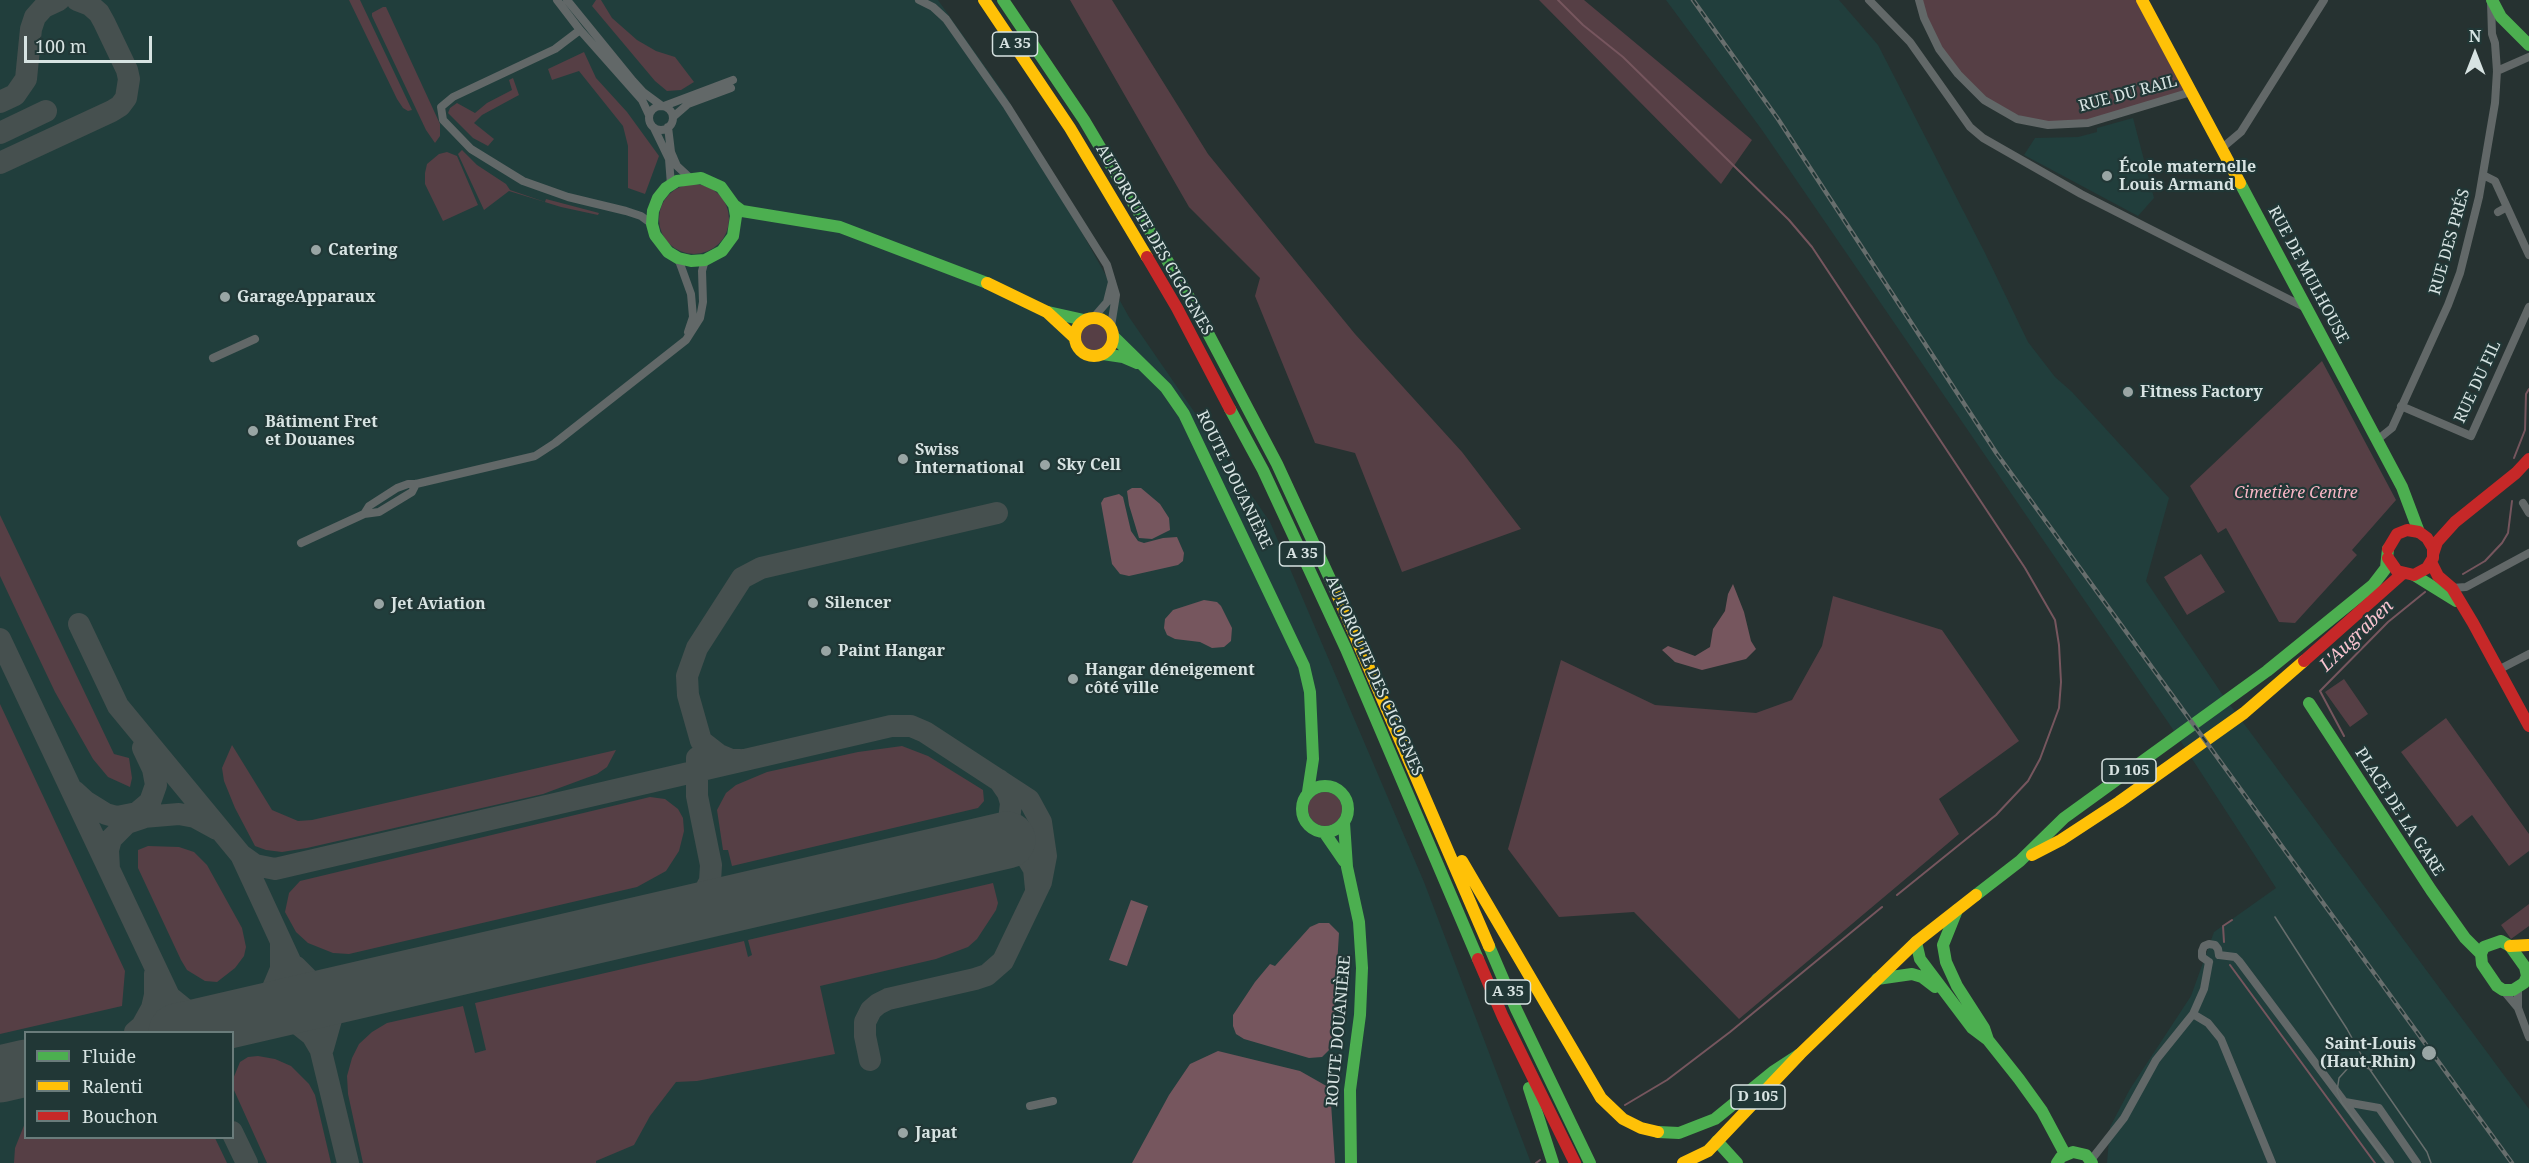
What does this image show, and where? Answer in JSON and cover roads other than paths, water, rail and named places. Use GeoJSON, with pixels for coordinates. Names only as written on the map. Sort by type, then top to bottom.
{"type":"FeatureCollection","features":[{"type":"Feature","properties":{"kind":"main road","name":"AUTOROUTE DES CIGOGNES"},"geometry":{"type":"LineString","coordinates":[[984,0],[1070,128],[1165,288],[1263,470],[1346,649],[1515,1042],[1575,1163]]}},
{"type":"Feature","properties":{"kind":"main road","name":"AUTOROUTE DES CIGOGNES"},"geometry":{"type":"LineString","coordinates":[[1004,0],[1089,130],[1190,299],[1261,433],[1330,575],[1436,816],[1516,1009],[1590,1163]]}},
{"type":"Feature","properties":{"kind":"main road","name":"RUE DE MULHOUSE"},"geometry":{"type":"LineString","coordinates":[[2142,0],[2377,440],[2421,533]]}},
{"type":"Feature","properties":{"kind":"main road"},"geometry":{"type":"LineString","coordinates":[[2491,0],[2501,17],[2529,45]]}},
{"type":"Feature","properties":{"kind":"main road"},"geometry":{"type":"LineString","coordinates":[[734,205],[736,226],[728,244],[705,260],[691,261],[678,258],[660,244],[652,224],[653,210],[658,198],[671,185],[690,178],[712,181],[721,187],[734,205],[742,211],[813,221],[850,230],[987,283],[1047,312],[1075,338],[1082,352],[1093,356],[1103,354],[1111,346],[1112,332],[1106,321],[1047,312]]}},
{"type":"Feature","properties":{"kind":"main road"},"geometry":{"type":"LineString","coordinates":[[736,226],[775,216]]}},
{"type":"Feature","properties":{"kind":"main road"},"geometry":{"type":"LineString","coordinates":[[1075,338],[1076,328],[1089,318]]}},
{"type":"Feature","properties":{"kind":"main road","name":"ROUTE DOUANIÈRE"},"geometry":{"type":"LineString","coordinates":[[1112,332],[1166,388],[1184,414],[1304,666],[1311,692],[1313,759],[1308,792]]}},
{"type":"Feature","properties":{"kind":"main road","name":"ROUTE DOUANIÈRE"},"geometry":{"type":"LineString","coordinates":[[1103,354],[1123,357],[1141,364]]}},
{"type":"Feature","properties":{"kind":"main road"},"geometry":{"type":"LineString","coordinates":[[2408,575],[2421,573],[2432,558],[2437,542],[2455,522],[2516,474],[2529,459]]}},
{"type":"Feature","properties":{"kind":"main road"},"geometry":{"type":"LineString","coordinates":[[2401,532],[2408,503]]}},
{"type":"Feature","properties":{"kind":"main road"},"geometry":{"type":"LineString","coordinates":[[2455,522],[2421,533],[2401,532],[2389,545],[2388,558],[2393,568],[2461,606]]}},
{"type":"Feature","properties":{"kind":"main road"},"geometry":{"type":"LineString","coordinates":[[2421,533],[2431,543],[2432,558],[2438,576],[2452,588],[2529,726]]}},
{"type":"Feature","properties":{"kind":"main road","name":"D 105"},"geometry":{"type":"LineString","coordinates":[[1683,1163],[1708,1150],[1800,1054],[1916,942],[2020,861],[2064,818],[2267,671],[2373,585],[2381,576],[2388,558]]}},
{"type":"Feature","properties":{"kind":"main road","name":"D 105"},"geometry":{"type":"LineString","coordinates":[[2020,861],[2061,840],[2119,802],[2244,713],[2408,575]]}},
{"type":"Feature","properties":{"kind":"main road","name":"PLACE DE LA GARE"},"geometry":{"type":"LineString","coordinates":[[2309,703],[2409,857],[2465,938],[2481,954],[2482,964],[2503,990]]}},
{"type":"Feature","properties":{"kind":"main road"},"geometry":{"type":"LineString","coordinates":[[1313,759],[1330,785],[1346,799],[1348,811],[1344,823],[1338,829],[1324,832],[1311,828],[1302,816],[1302,802],[1308,792],[1330,785]]}},
{"type":"Feature","properties":{"kind":"main road"},"geometry":{"type":"LineString","coordinates":[[1436,816],[1600,1098],[1623,1119],[1641,1128],[1662,1133],[1679,1133],[1694,1129],[1715,1119],[1774,1071],[1800,1054]]}},
{"type":"Feature","properties":{"kind":"main road","name":"ROUTE DOUANIÈRE"},"geometry":{"type":"LineString","coordinates":[[1344,823],[1347,867],[1358,913],[1362,968],[1348,1122],[1351,1163]]}},
{"type":"Feature","properties":{"kind":"main road","name":"ROUTE DOUANIÈRE"},"geometry":{"type":"LineString","coordinates":[[1324,832],[1335,845],[1347,867]]}},
{"type":"Feature","properties":{"kind":"main road"},"geometry":{"type":"LineString","coordinates":[[1958,909],[1943,945],[1946,962],[1957,986],[1984,1028],[1988,1040]]}},
{"type":"Feature","properties":{"kind":"main road"},"geometry":{"type":"LineString","coordinates":[[2465,938],[2490,943],[2501,941],[2527,962],[2527,976],[2518,988],[2503,990]]}},
{"type":"Feature","properties":{"kind":"main road"},"geometry":{"type":"LineString","coordinates":[[1916,942],[1920,959],[1945,994],[1972,1028],[1988,1040],[2042,1111],[2061,1159],[2080,1153],[2092,1161]]}},
{"type":"Feature","properties":{"kind":"main road"},"geometry":{"type":"LineString","coordinates":[[2481,954],[2484,947],[2490,943]]}},
{"type":"Feature","properties":{"kind":"main road"},"geometry":{"type":"LineString","coordinates":[[2510,946],[2529,945]]}},
{"type":"Feature","properties":{"kind":"main road"},"geometry":{"type":"LineString","coordinates":[[1877,979],[1912,974],[1922,977],[1945,994]]}},
{"type":"Feature","properties":{"kind":"main road"},"geometry":{"type":"LineString","coordinates":[[1515,1042],[1553,1163]]}},
{"type":"Feature","properties":{"kind":"main road"},"geometry":{"type":"LineString","coordinates":[[1515,1042],[1565,1163]]}},
{"type":"Feature","properties":{"kind":"main road"},"geometry":{"type":"LineString","coordinates":[[1717,1141],[1737,1163]]}},
{"type":"Feature","properties":{"kind":"street"},"geometry":{"type":"LineString","coordinates":[[557,0],[580,30],[642,100],[649,115],[649,122],[669,159],[671,185]]}},
{"type":"Feature","properties":{"kind":"street"},"geometry":{"type":"LineString","coordinates":[[567,0],[633,81],[651,99],[670,111],[673,117]]}},
{"type":"Feature","properties":{"kind":"street"},"geometry":{"type":"LineString","coordinates":[[919,0],[943,15],[1006,106],[1107,265],[1116,295],[1112,332]]}},
{"type":"Feature","properties":{"kind":"street"},"geometry":{"type":"LineString","coordinates":[[1869,0],[1910,42],[1970,127],[1983,138],[2081,194],[2307,308]]}},
{"type":"Feature","properties":{"kind":"street","name":"RUE DU RAIL"},"geometry":{"type":"LineString","coordinates":[[1919,0],[1924,18],[1939,49],[1958,74],[1984,100],[2017,119],[2048,125],[2088,123],[2191,92]]}},
{"type":"Feature","properties":{"kind":"street"},"geometry":{"type":"LineString","coordinates":[[2222,148],[2241,132],[2325,0]]}},
{"type":"Feature","properties":{"kind":"street","name":"RUE DES PRÉS"},"geometry":{"type":"LineString","coordinates":[[2377,440],[2392,428],[2448,305],[2460,273],[2483,175],[2495,103],[2497,71],[2492,34],[2491,0]]}},
{"type":"Feature","properties":{"kind":"street"},"geometry":{"type":"LineString","coordinates":[[2492,34],[2501,17]]}},
{"type":"Feature","properties":{"kind":"street"},"geometry":{"type":"LineString","coordinates":[[580,30],[555,48],[453,97],[441,107],[443,120],[471,149],[523,181],[568,197],[626,211],[641,216],[652,224]]}},
{"type":"Feature","properties":{"kind":"street"},"geometry":{"type":"LineString","coordinates":[[2497,71],[2529,57]]}},
{"type":"Feature","properties":{"kind":"street"},"geometry":{"type":"LineString","coordinates":[[649,115],[653,108],[732,84],[688,104],[673,117],[668,128],[677,166],[690,178]]}},
{"type":"Feature","properties":{"kind":"street"},"geometry":{"type":"LineString","coordinates":[[654,128],[661,130],[668,128]]}},
{"type":"Feature","properties":{"kind":"street"},"geometry":{"type":"LineString","coordinates":[[2483,175],[2495,181],[2502,210],[2529,255]]}},
{"type":"Feature","properties":{"kind":"street"},"geometry":{"type":"LineString","coordinates":[[678,258],[691,294],[693,316],[686,340]]}},
{"type":"Feature","properties":{"kind":"street"},"geometry":{"type":"LineString","coordinates":[[301,543],[364,514],[369,506],[397,488],[535,456],[555,443],[686,340],[700,318],[703,302],[702,271],[705,260]]}},
{"type":"Feature","properties":{"kind":"street"},"geometry":{"type":"LineString","coordinates":[[1089,318],[1107,302],[1112,281]]}},
{"type":"Feature","properties":{"kind":"street","name":"RUE DU FIL"},"geometry":{"type":"LineString","coordinates":[[2401,406],[2471,436],[2529,307]]}},
{"type":"Feature","properties":{"kind":"street"},"geometry":{"type":"LineString","coordinates":[[213,358],[255,339]]}},
{"type":"Feature","properties":{"kind":"street"},"geometry":{"type":"LineString","coordinates":[[2523,503],[2529,513]]}},
{"type":"Feature","properties":{"kind":"street"},"geometry":{"type":"LineString","coordinates":[[2452,588],[2466,587],[2529,553]]}},
{"type":"Feature","properties":{"kind":"street"},"geometry":{"type":"LineString","coordinates":[[2461,606],[2466,587]]}},
{"type":"Feature","properties":{"kind":"street"},"geometry":{"type":"LineString","coordinates":[[2499,670],[2529,654]]}},
{"type":"Feature","properties":{"kind":"street"},"geometry":{"type":"LineString","coordinates":[[2215,945],[2219,955],[2214,961],[2209,962],[2202,957],[2202,951],[2204,946],[2215,945]]}},
{"type":"Feature","properties":{"kind":"street"},"geometry":{"type":"LineString","coordinates":[[2219,955],[2235,957],[2239,961],[2390,1163]]}},
{"type":"Feature","properties":{"kind":"street"},"geometry":{"type":"LineString","coordinates":[[2092,1161],[2124,1118],[2156,1060],[2193,1014],[2204,988],[2209,962]]}},
{"type":"Feature","properties":{"kind":"street"},"geometry":{"type":"LineString","coordinates":[[2518,988],[2518,1008]]}},
{"type":"Feature","properties":{"kind":"street"},"geometry":{"type":"LineString","coordinates":[[2503,990],[2518,1008],[2529,1037]]}},
{"type":"Feature","properties":{"kind":"street"},"geometry":{"type":"LineString","coordinates":[[2193,1014],[2208,1023],[2221,1039],[2272,1163]]}},
{"type":"Feature","properties":{"kind":"street"},"geometry":{"type":"LineString","coordinates":[[1030,1106],[1053,1101]]}},
{"type":"Feature","properties":{"kind":"street"},"geometry":{"type":"LineString","coordinates":[[2345,1101],[2379,1108],[2417,1163]]}},
{"type":"Feature","properties":{"kind":"waterway"},"geometry":{"type":"LineString","coordinates":[[1558,0],[1583,25],[1623,57],[1789,220],[1812,247],[2025,568],[2055,620],[2061,682],[2059,708],[2040,759],[2028,781],[1996,815],[1897,895]]}},
{"type":"Feature","properties":{"kind":"waterway","name":"L'Augraben"},"geometry":{"type":"LineString","coordinates":[[2514,458],[2525,430],[2526,394],[2529,389]]}},
{"type":"Feature","properties":{"kind":"waterway","name":"L'Augraben"},"geometry":{"type":"LineString","coordinates":[[2463,574],[2485,561],[2502,543],[2508,533],[2512,501]]}},
{"type":"Feature","properties":{"kind":"waterway","name":"L'Augraben"},"geometry":{"type":"LineString","coordinates":[[2344,736],[2320,691],[2388,622],[2425,592]]}},
{"type":"Feature","properties":{"kind":"waterway"},"geometry":{"type":"LineString","coordinates":[[1625,1105],[1667,1080],[1730,1032],[1882,907]]}},
{"type":"Feature","properties":{"kind":"waterway","name":"L'Augraben"},"geometry":{"type":"LineString","coordinates":[[2224,942],[2223,926],[2232,920]]}},
{"type":"Feature","properties":{"kind":"waterway","name":"L'Augraben"},"geometry":{"type":"LineString","coordinates":[[2230,965],[2375,1163]]}},
{"type":"Feature","properties":{"kind":"waterway"},"geometry":{"type":"LineString","coordinates":[[1536,1163],[1540,1160]]}},
{"type":"Feature","properties":{"kind":"tram line"},"geometry":{"type":"LineString","coordinates":[[2275,917],[2347,1029],[2368,1067],[2427,1152],[2431,1163]]}},
{"type":"Feature","properties":{"kind":"tram line"},"geometry":{"type":"LineString","coordinates":[[2372,1070],[2362,1066],[2348,1068],[2339,1078],[2337,1091],[2342,1103],[2387,1163]]}},
{"type":"Feature","properties":{"kind":"railway"},"geometry":{"type":"LineString","coordinates":[[1693,0],[1778,119],[1997,454],[2512,1163]]}},
{"type":"Feature","properties":{"kind":"place","name":"École maternelle Louis Armand"},"geometry":{"type":"Point","coordinates":[2107,176]}},
{"type":"Feature","properties":{"kind":"place","name":"Catering"},"geometry":{"type":"Point","coordinates":[316,250]}},
{"type":"Feature","properties":{"kind":"place","name":"GarageApparaux"},"geometry":{"type":"Point","coordinates":[225,297]}},
{"type":"Feature","properties":{"kind":"place","name":"Fitness Factory"},"geometry":{"type":"Point","coordinates":[2128,392]}},
{"type":"Feature","properties":{"kind":"place","name":"Bâtiment Fret et Douanes"},"geometry":{"type":"Point","coordinates":[253,431]}},
{"type":"Feature","properties":{"kind":"place","name":"Swiss International"},"geometry":{"type":"Point","coordinates":[903,459]}},
{"type":"Feature","properties":{"kind":"place","name":"Sky Cell"},"geometry":{"type":"Point","coordinates":[1045,465]}},
{"type":"Feature","properties":{"kind":"place","name":"Silencer"},"geometry":{"type":"Point","coordinates":[813,603]}},
{"type":"Feature","properties":{"kind":"place","name":"Jet Aviation"},"geometry":{"type":"Point","coordinates":[379,604]}},
{"type":"Feature","properties":{"kind":"place","name":"Paint Hangar"},"geometry":{"type":"Point","coordinates":[826,651]}},
{"type":"Feature","properties":{"kind":"place","name":"Hangar déneigement côté ville"},"geometry":{"type":"Point","coordinates":[1073,679]}},
{"type":"Feature","properties":{"kind":"place","name":"Saint-Louis (Haut-Rhin)"},"geometry":{"type":"Point","coordinates":[2429,1053]}},
{"type":"Feature","properties":{"kind":"place","name":"Japat"},"geometry":{"type":"Point","coordinates":[903,1133]}},
{"type":"Feature","properties":{"kind":"park label","name":"Cimetière Centre"},"geometry":{"type":"Point","coordinates":[2296,493]}}]}
